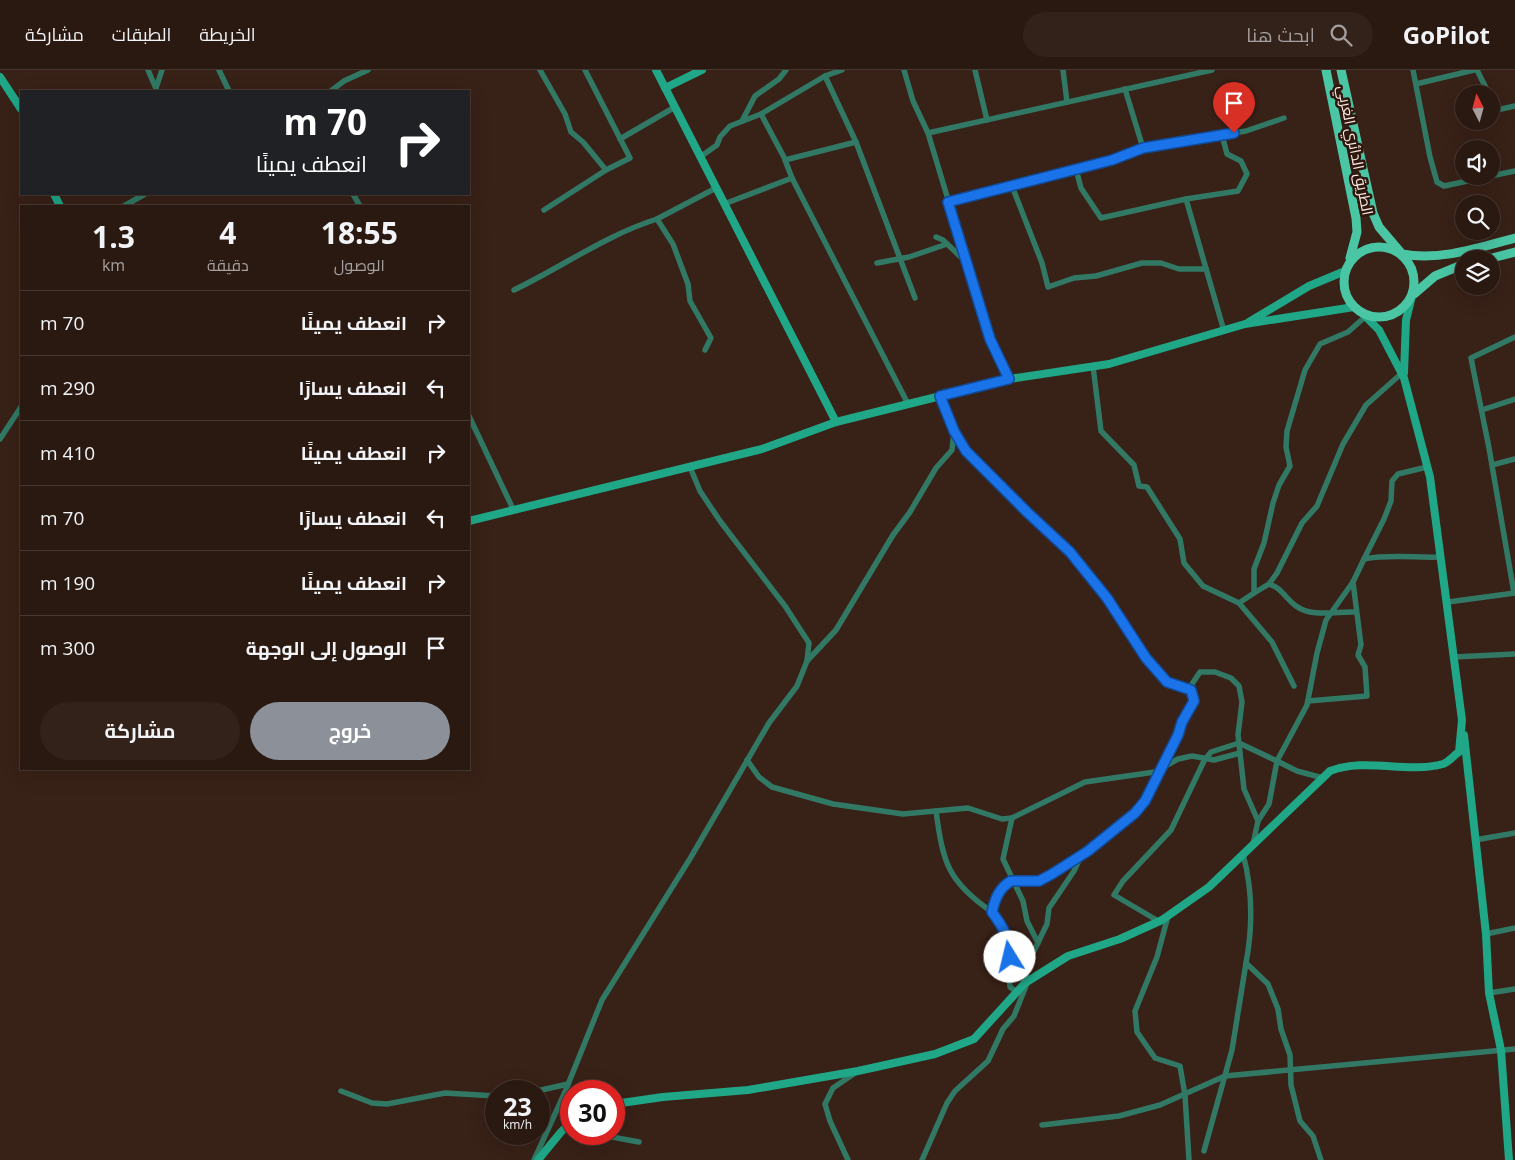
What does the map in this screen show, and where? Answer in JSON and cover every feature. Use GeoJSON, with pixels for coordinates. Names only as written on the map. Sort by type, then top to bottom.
{"type":"FeatureCollection","features":[{"type":"Feature","properties":{"kind":"main road","name":"الطريق الدائري الغربي"},"geometry":{"type":"LineString","coordinates":[[1326,70],[1356,218],[1354,248],[1347,267]]}},
{"type":"Feature","properties":{"kind":"main road","name":"الطريق الدائري الغربي"},"geometry":{"type":"LineString","coordinates":[[1341,70],[1373,213],[1379,227],[1402,254]]}},
{"type":"Feature","properties":{"kind":"main road"},"geometry":{"type":"LineString","coordinates":[[1402,254],[1409,262],[1414,273],[1415,285],[1412,296],[1406,306],[1397,313],[1386,317],[1365,315],[1354,307],[1347,297],[1344,286],[1347,267],[1356,254],[1367,248],[1385,247],[1402,254],[1429,257],[1515,238]]}},
{"type":"Feature","properties":{"kind":"main road"},"geometry":{"type":"LineString","coordinates":[[1500,256],[1515,252]]}},
{"type":"Feature","properties":{"kind":"main road"},"geometry":{"type":"LineString","coordinates":[[1412,296],[1435,276],[1455,268]]}},
{"type":"Feature","properties":{"kind":"street"},"geometry":{"type":"LineString","coordinates":[[148,70],[156,89]]}},
{"type":"Feature","properties":{"kind":"street"},"geometry":{"type":"LineString","coordinates":[[156,89],[162,70]]}},
{"type":"Feature","properties":{"kind":"street"},"geometry":{"type":"LineString","coordinates":[[218,70],[228,90]]}},
{"type":"Feature","properties":{"kind":"street"},"geometry":{"type":"LineString","coordinates":[[332,90],[344,81],[368,70]]}},
{"type":"Feature","properties":{"kind":"street"},"geometry":{"type":"LineString","coordinates":[[540,70],[565,114],[571,132],[583,142],[606,170]]}},
{"type":"Feature","properties":{"kind":"street"},"geometry":{"type":"LineString","coordinates":[[544,210],[606,170],[630,158],[586,70]]}},
{"type":"Feature","properties":{"kind":"street"},"geometry":{"type":"LineString","coordinates":[[656,70],[836,422]]}},
{"type":"Feature","properties":{"kind":"street"},"geometry":{"type":"LineString","coordinates":[[665,88],[702,70]]}},
{"type":"Feature","properties":{"kind":"street"},"geometry":{"type":"LineString","coordinates":[[742,122],[755,96],[779,79],[786,70]]}},
{"type":"Feature","properties":{"kind":"street"},"geometry":{"type":"LineString","coordinates":[[700,157],[717,146],[720,137],[730,126],[761,114],[825,76],[841,70]]}},
{"type":"Feature","properties":{"kind":"street"},"geometry":{"type":"LineString","coordinates":[[904,70],[913,101],[928,133],[990,339],[1009,379]]}},
{"type":"Feature","properties":{"kind":"street"},"geometry":{"type":"LineString","coordinates":[[975,70],[987,120]]}},
{"type":"Feature","properties":{"kind":"street"},"geometry":{"type":"LineString","coordinates":[[1063,70],[1067,102]]}},
{"type":"Feature","properties":{"kind":"street"},"geometry":{"type":"LineString","coordinates":[[928,133],[1212,70]]}},
{"type":"Feature","properties":{"kind":"street"},"geometry":{"type":"LineString","coordinates":[[1413,70],[1430,156],[1438,182],[1444,186],[1455,184]]}},
{"type":"Feature","properties":{"kind":"street"},"geometry":{"type":"LineString","coordinates":[[1416,84],[1475,70],[1484,85]]}},
{"type":"Feature","properties":{"kind":"street"},"geometry":{"type":"LineString","coordinates":[[825,76],[856,142],[915,298]]}},
{"type":"Feature","properties":{"kind":"street"},"geometry":{"type":"LineString","coordinates":[[0,77],[20,107]]}},
{"type":"Feature","properties":{"kind":"street"},"geometry":{"type":"LineString","coordinates":[[1125,90],[1143,148]]}},
{"type":"Feature","properties":{"kind":"street"},"geometry":{"type":"LineString","coordinates":[[1500,110],[1515,106]]}},
{"type":"Feature","properties":{"kind":"street"},"geometry":{"type":"LineString","coordinates":[[620,139],[675,107]]}},
{"type":"Feature","properties":{"kind":"street"},"geometry":{"type":"LineString","coordinates":[[761,114],[908,404]]}},
{"type":"Feature","properties":{"kind":"street"},"geometry":{"type":"LineString","coordinates":[[948,202],[1112,160],[1143,148],[1246,131],[1284,118]]}},
{"type":"Feature","properties":{"kind":"street"},"geometry":{"type":"LineString","coordinates":[[1076,169],[1081,188],[1101,218],[1186,199],[1238,191],[1247,174],[1241,161],[1227,154],[1222,135]]}},
{"type":"Feature","properties":{"kind":"street"},"geometry":{"type":"LineString","coordinates":[[786,162],[785,160],[856,142]]}},
{"type":"Feature","properties":{"kind":"street"},"geometry":{"type":"LineString","coordinates":[[1500,174],[1515,170]]}},
{"type":"Feature","properties":{"kind":"street"},"geometry":{"type":"LineString","coordinates":[[724,204],[792,178]]}},
{"type":"Feature","properties":{"kind":"street"},"geometry":{"type":"LineString","coordinates":[[1012,186],[1042,263],[1048,287],[1074,278],[1096,276],[1142,263],[1161,263],[1179,269],[1206,269]]}},
{"type":"Feature","properties":{"kind":"street"},"geometry":{"type":"LineString","coordinates":[[514,290],[551,272],[582,253],[716,188]]}},
{"type":"Feature","properties":{"kind":"street"},"geometry":{"type":"LineString","coordinates":[[126,205],[142,195]]}},
{"type":"Feature","properties":{"kind":"street"},"geometry":{"type":"LineString","coordinates":[[1186,199],[1224,331]]}},
{"type":"Feature","properties":{"kind":"street"},"geometry":{"type":"LineString","coordinates":[[656,218],[673,244],[688,284],[690,301],[700,315],[711,338],[705,350]]}},
{"type":"Feature","properties":{"kind":"street"},"geometry":{"type":"LineString","coordinates":[[936,237],[947,244],[966,263]]}},
{"type":"Feature","properties":{"kind":"street"},"geometry":{"type":"LineString","coordinates":[[877,263],[901,259],[947,244]]}},
{"type":"Feature","properties":{"kind":"street"},"geometry":{"type":"LineString","coordinates":[[1245,324],[1309,286],[1347,267]]}},
{"type":"Feature","properties":{"kind":"street"},"geometry":{"type":"LineString","coordinates":[[1403,376],[1406,320],[1412,296]]}},
{"type":"Feature","properties":{"kind":"street"},"geometry":{"type":"LineString","coordinates":[[470,521],[762,449],[836,422],[1009,379],[1109,364],[1245,324],[1354,307]]}},
{"type":"Feature","properties":{"kind":"street"},"geometry":{"type":"LineString","coordinates":[[1254,593],[1254,569],[1264,543],[1273,503],[1279,486],[1290,466],[1286,446],[1287,431],[1305,370],[1320,344],[1348,332],[1365,315],[1379,330],[1403,376],[1427,467],[1448,602],[1462,720],[1486,934],[1489,993],[1501,1050],[1509,1160]]}},
{"type":"Feature","properties":{"kind":"street"},"geometry":{"type":"LineString","coordinates":[[1448,602],[1515,593],[1471,358],[1515,337]]}},
{"type":"Feature","properties":{"kind":"street"},"geometry":{"type":"LineString","coordinates":[[1093,366],[1101,430],[1134,465],[1139,486],[1147,488],[1171,521],[1180,539],[1184,563],[1204,586],[1240,604],[1272,642],[1294,686]]}},
{"type":"Feature","properties":{"kind":"street"},"geometry":{"type":"LineString","coordinates":[[1240,604],[1269,584],[1302,523],[1317,506],[1343,444],[1366,406],[1403,376]]}},
{"type":"Feature","properties":{"kind":"street"},"geometry":{"type":"LineString","coordinates":[[940,396],[954,431],[966,451],[1070,552],[1107,598],[1146,658],[1167,682],[1191,690]]}},
{"type":"Feature","properties":{"kind":"street"},"geometry":{"type":"LineString","coordinates":[[1482,410],[1515,399]]}},
{"type":"Feature","properties":{"kind":"street"},"geometry":{"type":"LineString","coordinates":[[0,439],[20,409]]}},
{"type":"Feature","properties":{"kind":"street"},"geometry":{"type":"LineString","coordinates":[[470,418],[513,509]]}},
{"type":"Feature","properties":{"kind":"street"},"geometry":{"type":"LineString","coordinates":[[807,661],[836,630],[936,468],[952,450],[954,431]]}},
{"type":"Feature","properties":{"kind":"street"},"geometry":{"type":"LineString","coordinates":[[1492,465],[1515,459]]}},
{"type":"Feature","properties":{"kind":"street"},"geometry":{"type":"LineString","coordinates":[[570,1080],[602,1000],[691,857],[769,723],[797,686],[807,661],[809,643],[785,606],[720,521],[700,491],[690,467]]}},
{"type":"Feature","properties":{"kind":"street"},"geometry":{"type":"LineString","coordinates":[[1253,844],[1258,821],[1269,804],[1274,787],[1277,761],[1308,701],[1320,640],[1331,612],[1353,582],[1384,519],[1390,501],[1392,481],[1398,474],[1427,467]]}},
{"type":"Feature","properties":{"kind":"street"},"geometry":{"type":"LineString","coordinates":[[1364,560],[1402,556],[1417,558],[1441,557]]}},
{"type":"Feature","properties":{"kind":"street"},"geometry":{"type":"LineString","coordinates":[[1308,701],[1367,696],[1365,667],[1358,655],[1362,645],[1355,612],[1353,582]]}},
{"type":"Feature","properties":{"kind":"street"},"geometry":{"type":"LineString","coordinates":[[1269,584],[1279,587],[1296,606],[1308,612],[1355,612]]}},
{"type":"Feature","properties":{"kind":"street"},"geometry":{"type":"LineString","coordinates":[[1454,657],[1515,654]]}},
{"type":"Feature","properties":{"kind":"street"},"geometry":{"type":"LineString","coordinates":[[992,912],[994,900],[1005,884],[1014,881],[1039,881],[1082,854],[1135,813],[1145,801],[1182,722],[1191,710],[1194,701],[1191,690],[1193,678],[1200,672],[1205,671],[1231,678],[1239,686],[1242,702],[1239,744],[1244,788],[1258,821]]}},
{"type":"Feature","properties":{"kind":"street"},"geometry":{"type":"LineString","coordinates":[[625,1102],[663,1097],[748,1090],[858,1071],[935,1054],[974,1039],[1028,981],[1068,956],[1160,922],[1208,887],[1330,771],[1347,764],[1414,767],[1445,763],[1459,752],[1462,720]]}},
{"type":"Feature","properties":{"kind":"street"},"geometry":{"type":"LineString","coordinates":[[1160,922],[1114,895],[1124,881],[1171,830],[1211,752],[1239,744],[1297,772],[1323,778]]}},
{"type":"Feature","properties":{"kind":"street"},"geometry":{"type":"LineString","coordinates":[[747,760],[759,778],[772,787],[833,804],[903,814],[968,808],[1002,819],[1012,818],[1085,782],[1161,769],[1178,759],[1192,756],[1206,759],[1231,758],[1240,753]]}},
{"type":"Feature","properties":{"kind":"street"},"geometry":{"type":"LineString","coordinates":[[936,811],[940,846],[947,866],[960,886],[974,900],[992,912],[1005,930],[1010,943],[1008,968],[1010,986],[1017,992]]}},
{"type":"Feature","properties":{"kind":"street"},"geometry":{"type":"LineString","coordinates":[[1012,818],[1003,859],[1023,902],[1027,921],[1038,943]]}},
{"type":"Feature","properties":{"kind":"street"},"geometry":{"type":"LineString","coordinates":[[1475,840],[1515,833]]}},
{"type":"Feature","properties":{"kind":"street"},"geometry":{"type":"LineString","coordinates":[[922,1160],[954,1091],[988,1061],[1003,1029],[1014,1016],[1028,981],[1026,974],[1047,924],[1052,901],[1074,871],[1082,854]]}},
{"type":"Feature","properties":{"kind":"street"},"geometry":{"type":"LineString","coordinates":[[1204,1151],[1232,1050],[1250,942],[1250,882],[1243,854]]}},
{"type":"Feature","properties":{"kind":"street"},"geometry":{"type":"LineString","coordinates":[[1168,916],[1157,957],[1135,1011],[1137,1032],[1155,1058],[1180,1066],[1185,1095],[1189,1160]]}},
{"type":"Feature","properties":{"kind":"street"},"geometry":{"type":"LineString","coordinates":[[1486,934],[1515,928]]}},
{"type":"Feature","properties":{"kind":"street"},"geometry":{"type":"LineString","coordinates":[[1246,963],[1268,984],[1278,1009],[1281,1029],[1290,1055],[1291,1085],[1300,1121],[1314,1136],[1321,1160]]}},
{"type":"Feature","properties":{"kind":"street"},"geometry":{"type":"LineString","coordinates":[[1489,993],[1515,989]]}},
{"type":"Feature","properties":{"kind":"street"},"geometry":{"type":"LineString","coordinates":[[1042,1125],[1119,1116],[1160,1106],[1225,1076],[1515,1049]]}},
{"type":"Feature","properties":{"kind":"street"},"geometry":{"type":"LineString","coordinates":[[848,1160],[830,1121],[825,1104],[833,1088],[858,1071]]}},
{"type":"Feature","properties":{"kind":"street"},"geometry":{"type":"LineString","coordinates":[[341,1090],[372,1103],[387,1104],[445,1093],[485,1095]]}},
{"type":"Feature","properties":{"kind":"street"},"geometry":{"type":"LineString","coordinates":[[534,1160],[560,1102]]}},
{"type":"Feature","properties":{"kind":"street"},"geometry":{"type":"LineString","coordinates":[[538,1160],[560,1135]]}},
{"type":"Feature","properties":{"kind":"street"},"geometry":{"type":"LineString","coordinates":[[625,1139],[639,1142]]}},
{"type":"Feature","properties":{"kind":"route"},"geometry":{"type":"LineString","coordinates":[[1010,957],[1010,943],[1005,930],[992,912],[994,900],[1005,884],[1011,881],[1039,881],[1052,874],[1072,859],[1088,851],[1135,813],[1145,801],[1178,735],[1182,722],[1191,710],[1194,701],[1191,690],[1167,682],[1146,658],[1107,598],[1070,552],[966,451],[954,431],[940,396],[1009,379],[990,339],[976,299],[948,202],[1112,160],[1143,148],[1234,133]]}}]}
